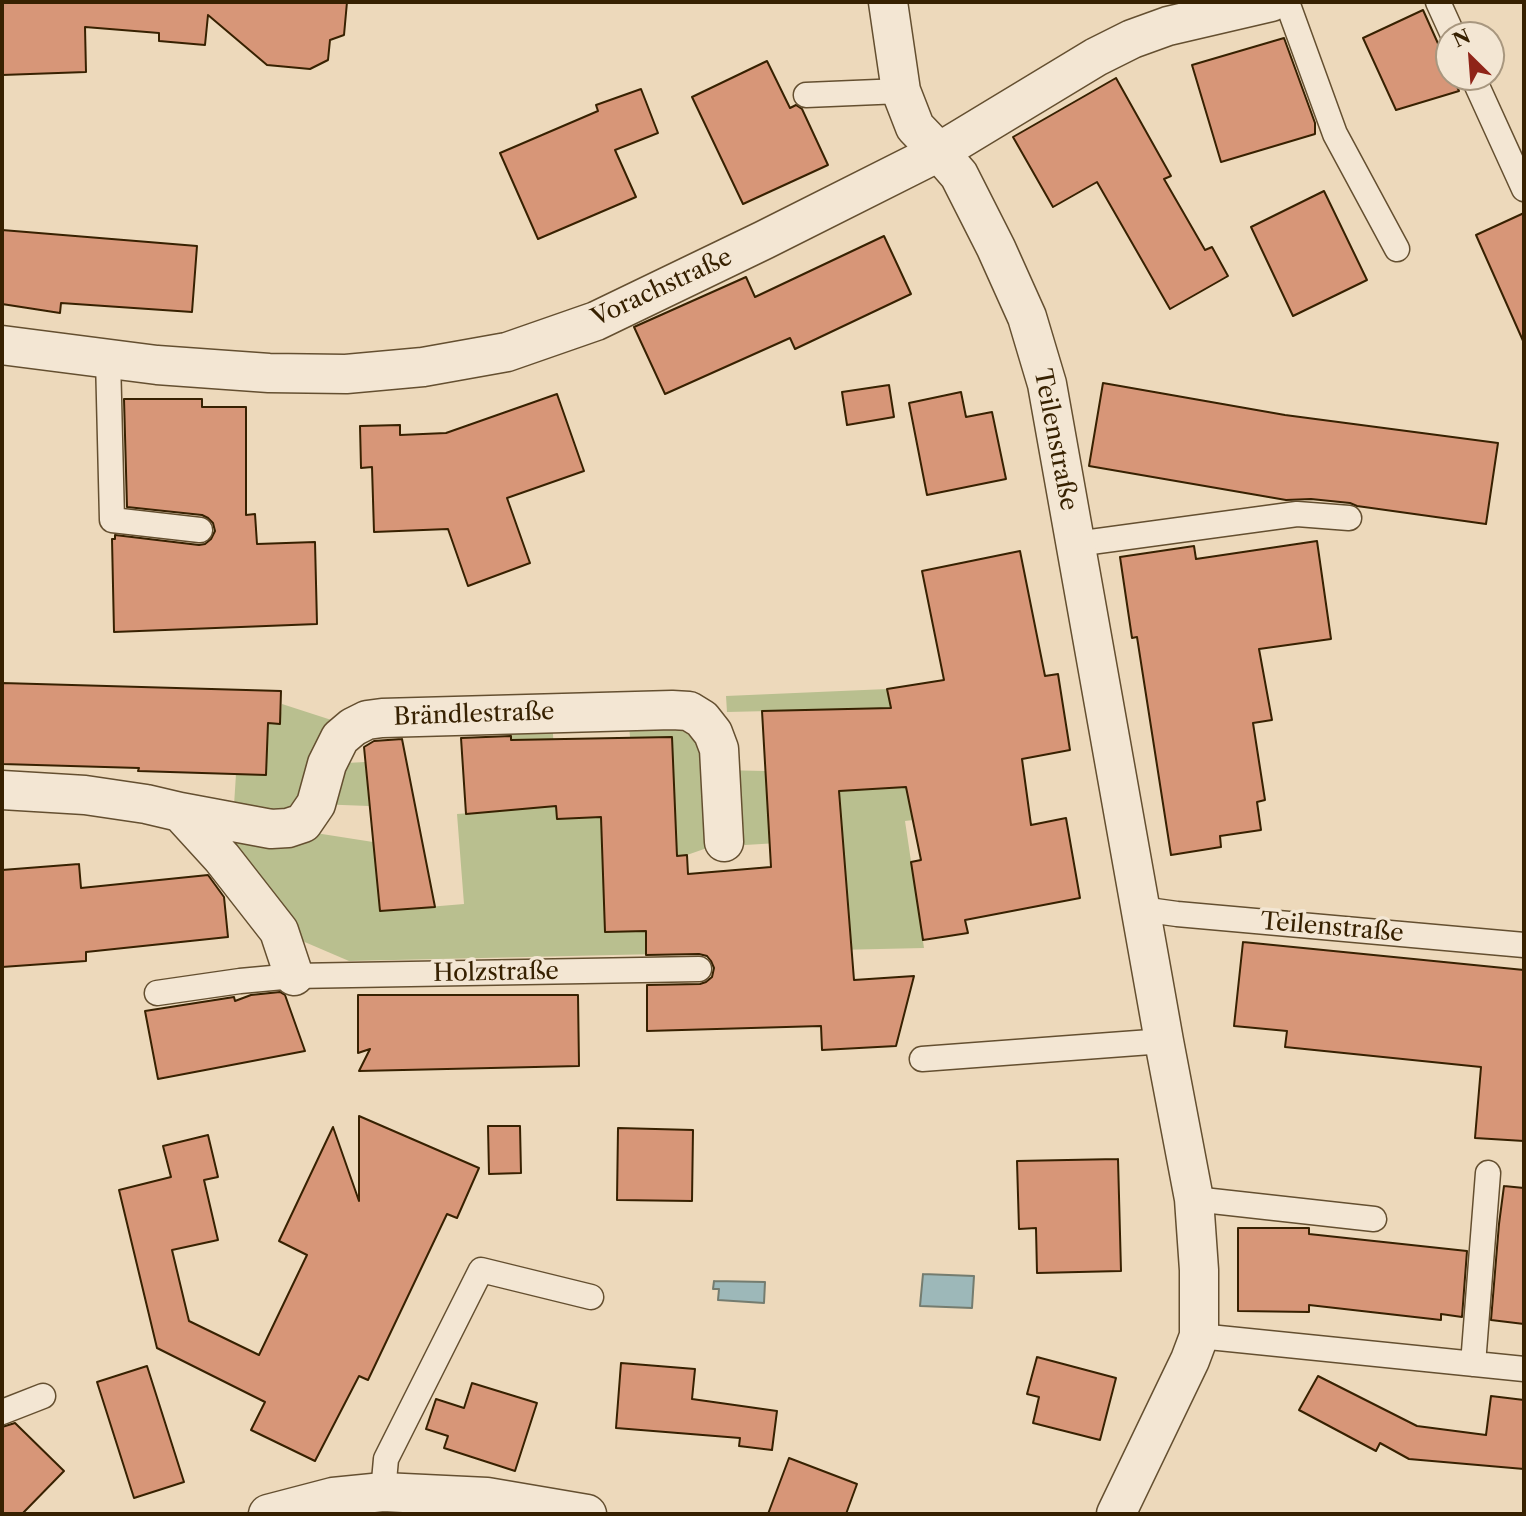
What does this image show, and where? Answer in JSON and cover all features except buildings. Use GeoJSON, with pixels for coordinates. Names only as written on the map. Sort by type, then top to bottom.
{"type":"FeatureCollection","features":[{"type":"Feature","properties":{"kind":"street","name":"Teilenstraße"},"geometry":{"type":"LineString","coordinates":[[888,2],[901,91],[915,127],[939,152],[965,187],[1027,317],[1047,384],[1194,1199],[1199,1270],[1199,1336],[1190,1360],[1115,1514]]}},
{"type":"Feature","properties":{"kind":"street","name":"Vorachstraße"},"geometry":{"type":"LineString","coordinates":[[2,345],[157,365],[346,374],[423,367],[507,352],[596,321],[764,240],[939,152],[1096,57],[1132,39],[1168,26],[1271,2]]}},
{"type":"Feature","properties":{"kind":"street","name":"Brändlestraße"},"geometry":{"type":"LineString","coordinates":[[180,812],[271,829],[288,828],[303,823],[316,804],[327,764],[340,737],[367,720],[672,710],[689,711],[702,719],[713,733],[719,749],[724,842]]}},
{"type":"Feature","properties":{"kind":"street"},"geometry":{"type":"LineString","coordinates":[[2,790],[85,795],[180,812],[222,858],[279,931],[294,976]]}},
{"type":"Feature","properties":{"kind":"street"},"geometry":{"type":"LineString","coordinates":[[268,1514],[333,1497],[383,1492],[487,1497],[587,1514]]}},
{"type":"Feature","properties":{"kind":"lane"},"geometry":{"type":"LineString","coordinates":[[1287,2],[1335,134],[1397,249]]}},
{"type":"Feature","properties":{"kind":"lane"},"geometry":{"type":"LineString","coordinates":[[1438,2],[1447,21]]}},
{"type":"Feature","properties":{"kind":"lane"},"geometry":{"type":"LineString","coordinates":[[806,95],[901,91]]}},
{"type":"Feature","properties":{"kind":"lane"},"geometry":{"type":"LineString","coordinates":[[1479,91],[1524,189]]}},
{"type":"Feature","properties":{"kind":"lane"},"geometry":{"type":"LineString","coordinates":[[108,358],[112,520],[200,530]]}},
{"type":"Feature","properties":{"kind":"lane"},"geometry":{"type":"LineString","coordinates":[[1076,544],[1297,514],[1349,518]]}},
{"type":"Feature","properties":{"kind":"lane","name":"Teilenstraße"},"geometry":{"type":"LineString","coordinates":[[1141,909],[1524,945]]}},
{"type":"Feature","properties":{"kind":"lane","name":"Holzstraße"},"geometry":{"type":"LineString","coordinates":[[157,993],[294,976],[699,969]]}},
{"type":"Feature","properties":{"kind":"lane"},"geometry":{"type":"LineString","coordinates":[[922,1059],[1164,1041]]}},
{"type":"Feature","properties":{"kind":"lane"},"geometry":{"type":"LineString","coordinates":[[1473,1364],[1488,1173]]}},
{"type":"Feature","properties":{"kind":"lane"},"geometry":{"type":"LineString","coordinates":[[1194,1199],[1374,1219]]}},
{"type":"Feature","properties":{"kind":"lane"},"geometry":{"type":"LineString","coordinates":[[383,1492],[386,1459],[481,1270],[592,1297]]}},
{"type":"Feature","properties":{"kind":"lane"},"geometry":{"type":"LineString","coordinates":[[1199,1336],[1524,1369]]}},
{"type":"Feature","properties":{"kind":"lane"},"geometry":{"type":"LineString","coordinates":[[2,1412],[43,1396]]}},
{"type":"Feature","properties":{"kind":"green space"},"geometry":{"type":"Polygon","coordinates":[[[887,689],[913,820],[905,821],[924,948],[349,961],[279,931],[222,858],[233,821],[236,774],[266,775],[268,723],[280,723],[282,704],[353,727],[328,764],[365,762],[369,806],[316,804],[290,829],[373,842],[380,911],[464,904],[457,814],[509,810],[510,715],[552,713],[557,818],[675,814],[672,737],[630,737],[628,711],[672,710],[720,770],[765,771],[767,794],[860,790],[855,709],[727,712],[726,696],[887,689]],[[739,840],[724,842],[687,855],[603,858],[736,919],[735,870],[742,869],[751,926],[811,841],[745,845],[739,840]]]}},
{"type":"Feature","properties":{"kind":"water"},"geometry":{"type":"Polygon","coordinates":[[[923,1274],[974,1276],[972,1308],[920,1306],[923,1274]]]}},
{"type":"Feature","properties":{"kind":"water"},"geometry":{"type":"Polygon","coordinates":[[[714,1281],[765,1282],[764,1303],[718,1300],[719,1289],[713,1289],[714,1281]]]}}]}
